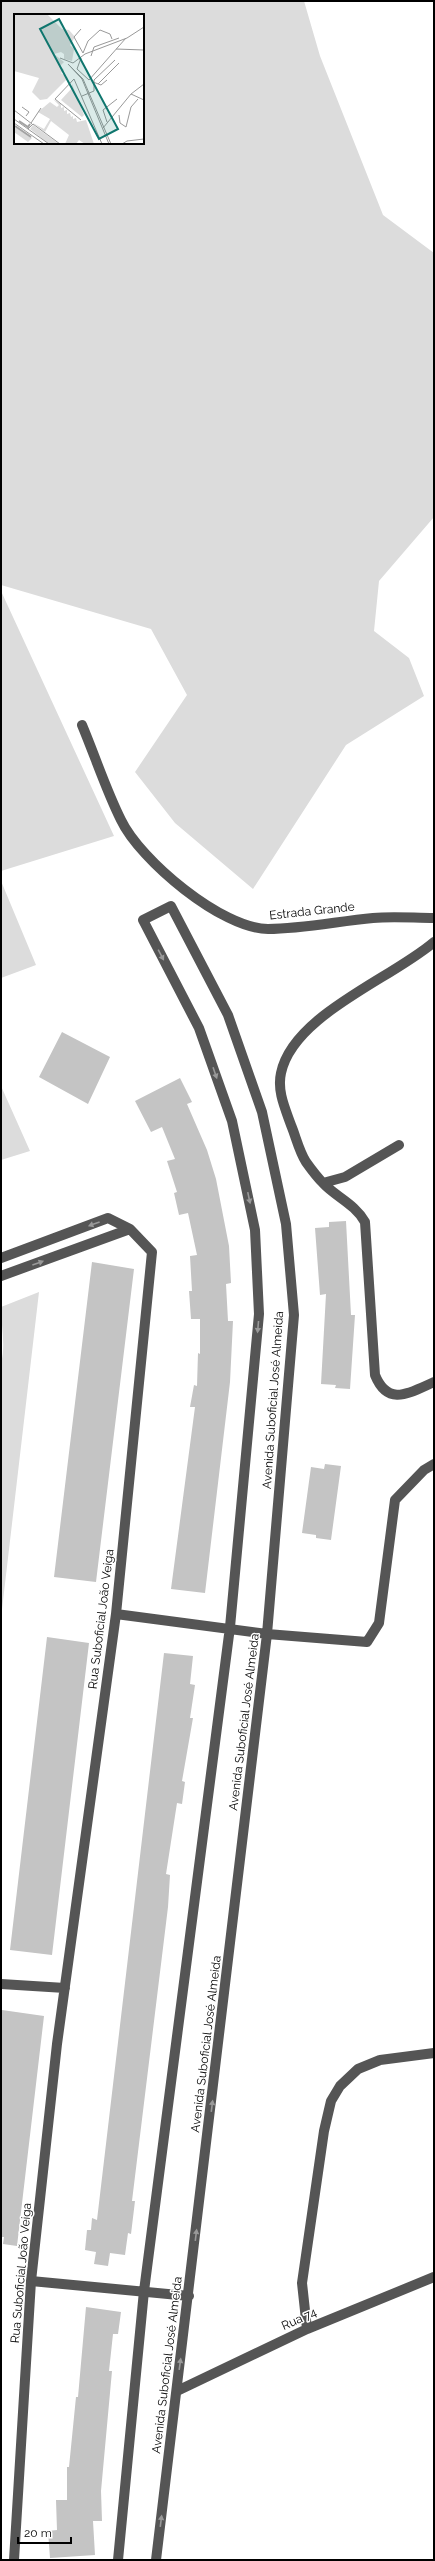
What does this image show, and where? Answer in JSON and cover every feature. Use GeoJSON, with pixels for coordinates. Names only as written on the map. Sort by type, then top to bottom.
{"type":"FeatureCollection","features":[{"type":"Feature","properties":{"kind":"street","name":"Estrada Grande"},"geometry":{"type":"LineString","coordinates":[[82,725],[121,822],[139,846],[190,895],[230,919],[248,926],[267,929],[375,917],[434,918]]}},
{"type":"Feature","properties":{"kind":"street","name":"Avenida Suboficial José Almeida"},"geometry":{"type":"LineString","coordinates":[[118,2560],[144,2291],[230,1627],[259,1314],[255,1230],[232,1121],[199,1028],[143,920],[171,906],[228,1015],[262,1112],[286,1224],[294,1315],[267,1634],[189,2296],[156,2560]]}},
{"type":"Feature","properties":{"kind":"street"},"geometry":{"type":"LineString","coordinates":[[434,942],[418,955],[314,1021],[293,1045],[285,1058],[281,1074],[280,1090],[283,1105],[305,1161],[323,1183],[360,1214],[364,1222],[375,1375],[382,1390],[397,1396],[410,1393],[434,1382]]}},
{"type":"Feature","properties":{"kind":"street"},"geometry":{"type":"LineString","coordinates":[[323,1183],[345,1177],[399,1145]]}},
{"type":"Feature","properties":{"kind":"street"},"geometry":{"type":"LineString","coordinates":[[1,1258],[108,1218],[130,1229]]}},
{"type":"Feature","properties":{"kind":"street"},"geometry":{"type":"LineString","coordinates":[[1,1276],[130,1229]]}},
{"type":"Feature","properties":{"kind":"street","name":"Rua Suboficial João Veiga"},"geometry":{"type":"LineString","coordinates":[[14,2560],[31,2281],[65,1988],[116,1614],[152,1252],[130,1229]]}},
{"type":"Feature","properties":{"kind":"street"},"geometry":{"type":"LineString","coordinates":[[116,1614],[230,1627],[267,1634],[367,1642],[379,1624],[395,1500],[424,1470],[434,1464]]}},
{"type":"Feature","properties":{"kind":"street"},"geometry":{"type":"LineString","coordinates":[[1,1984],[65,1988]]}},
{"type":"Feature","properties":{"kind":"street"},"geometry":{"type":"LineString","coordinates":[[307,2329],[302,2283],[324,2131],[331,2101],[340,2086],[358,2069],[380,2060],[434,2052]]}},
{"type":"Feature","properties":{"kind":"street","name":"Rua 74"},"geometry":{"type":"LineString","coordinates":[[177,2391],[307,2329],[434,2277]]}},
{"type":"Feature","properties":{"kind":"street"},"geometry":{"type":"LineString","coordinates":[[31,2281],[189,2296]]}},
{"type":"Feature","properties":{"kind":"shaded area"},"geometry":{"type":"Polygon","coordinates":[[[1,1],[304,1],[320,56],[383,215],[434,253],[434,517],[379,581],[374,631],[409,658],[424,696],[346,745],[253,889],[175,823],[135,772],[187,695],[151,629],[1,585],[1,1]]]}},
{"type":"Feature","properties":{"kind":"shaded area"},"geometry":{"type":"Polygon","coordinates":[[[1,591],[114,836],[1,871],[1,591]]]}},
{"type":"Feature","properties":{"kind":"shaded area"},"geometry":{"type":"Polygon","coordinates":[[[1,881],[36,965],[1,978],[1,881]]]}},
{"type":"Feature","properties":{"kind":"shaded area"},"geometry":{"type":"Polygon","coordinates":[[[1,1086],[30,1151],[1,1160],[1,1086]]]}},
{"type":"Feature","properties":{"kind":"shaded area"},"geometry":{"type":"Polygon","coordinates":[[[39,1292],[1,1618],[1,1363],[3,1342],[1,1307],[39,1292]]]}},
{"type":"Feature","properties":{"kind":"building"},"geometry":{"type":"Polygon","coordinates":[[[62,1032],[110,1057],[88,1104],[39,1077],[62,1032]]]}},
{"type":"Feature","properties":{"kind":"building"},"geometry":{"type":"Polygon","coordinates":[[[180,1078],[192,1102],[187,1104],[207,1150],[216,1179],[229,1246],[231,1283],[226,1284],[228,1321],[233,1321],[230,1382],[205,1593],[171,1589],[195,1407],[190,1407],[194,1385],[197,1386],[198,1353],[200,1354],[200,1319],[191,1319],[189,1291],[192,1291],[190,1256],[197,1255],[188,1213],[179,1215],[174,1193],[177,1192],[167,1161],[175,1159],[162,1127],[151,1132],[135,1101],[180,1078]]]}},
{"type":"Feature","properties":{"kind":"building"},"geometry":{"type":"Polygon","coordinates":[[[346,1221],[351,1315],[355,1315],[350,1389],[335,1388],[336,1385],[321,1384],[326,1294],[320,1295],[315,1228],[329,1227],[329,1222],[346,1221]]]}},
{"type":"Feature","properties":{"kind":"building"},"geometry":{"type":"Polygon","coordinates":[[[92,1262],[134,1269],[96,1582],[54,1577],[92,1262]]]}},
{"type":"Feature","properties":{"kind":"building"},"geometry":{"type":"Polygon","coordinates":[[[325,1464],[341,1466],[331,1540],[316,1538],[316,1535],[302,1533],[311,1467],[324,1469],[325,1464]]]}},
{"type":"Feature","properties":{"kind":"building"},"geometry":{"type":"Polygon","coordinates":[[[47,1637],[89,1643],[52,1955],[10,1950],[47,1637]]]}},
{"type":"Feature","properties":{"kind":"building"},"geometry":{"type":"Polygon","coordinates":[[[164,1653],[193,1656],[190,1684],[195,1685],[190,1718],[193,1718],[182,1781],[185,1782],[182,1804],[177,1803],[166,1874],[170,1875],[168,1907],[132,2201],[135,2201],[131,2234],[128,2233],[125,2255],[110,2253],[108,2266],[94,2264],[96,2252],[85,2250],[87,2230],[91,2230],[92,2218],[97,2220],[164,1653]]]}},
{"type":"Feature","properties":{"kind":"building"},"geometry":{"type":"Polygon","coordinates":[[[2,2010],[44,2016],[17,2246],[3,2244],[4,2237],[1,2237],[2,2010]]]}},
{"type":"Feature","properties":{"kind":"building"},"geometry":{"type":"Polygon","coordinates":[[[86,2307],[121,2312],[118,2334],[113,2334],[109,2371],[112,2371],[101,2491],[102,2521],[93,2521],[95,2555],[50,2558],[48,2531],[57,2530],[56,2500],[67,2500],[67,2467],[69,2467],[76,2397],[78,2397],[86,2307]]]}}]}
